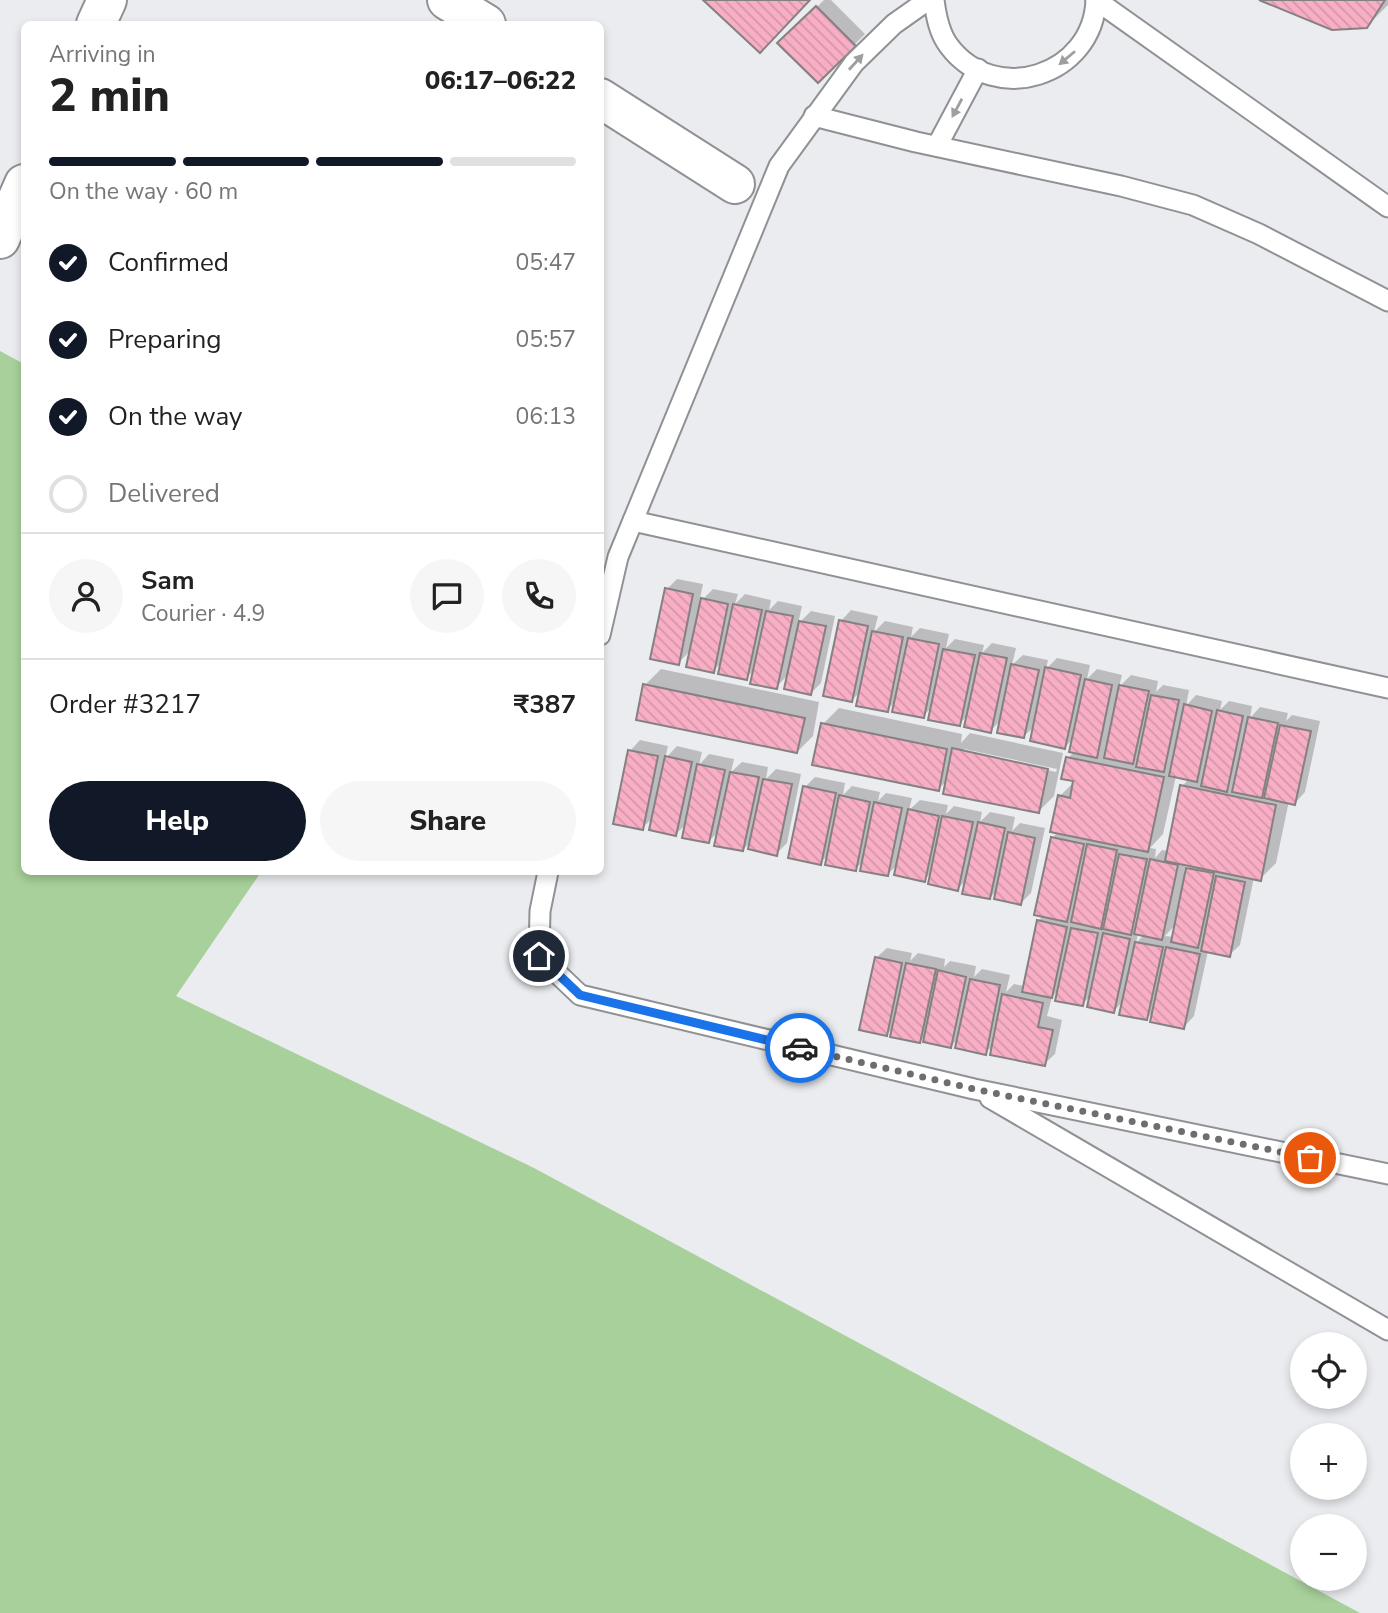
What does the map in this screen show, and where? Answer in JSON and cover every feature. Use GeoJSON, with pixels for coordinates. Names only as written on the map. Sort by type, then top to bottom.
{"type":"FeatureCollection","features":[{"type":"Feature","properties":{"kind":"street"},"geometry":{"type":"LineString","coordinates":[[97,21],[107,0]]}},
{"type":"Feature","properties":{"kind":"street"},"geometry":{"type":"LineString","coordinates":[[447,0],[480,21]]}},
{"type":"Feature","properties":{"kind":"street"},"geometry":{"type":"LineString","coordinates":[[604,101],[735,184]]}},
{"type":"Feature","properties":{"kind":"street"},"geometry":{"type":"LineString","coordinates":[[0,239],[21,191]]}},
{"type":"Feature","properties":{"kind":"lane"},"geometry":{"type":"LineString","coordinates":[[604,618],[618,557],[779,166],[854,63],[894,24],[928,0]]}},
{"type":"Feature","properties":{"kind":"lane"},"geometry":{"type":"LineString","coordinates":[[934,0],[937,22],[949,46],[968,64],[992,76],[1018,79],[1044,74],[1068,60],[1086,39],[1096,14],[1096,0]]}},
{"type":"Feature","properties":{"kind":"lane"},"geometry":{"type":"LineString","coordinates":[[1096,0],[1388,207]]}},
{"type":"Feature","properties":{"kind":"lane"},"geometry":{"type":"LineString","coordinates":[[937,146],[978,69]]}},
{"type":"Feature","properties":{"kind":"lane"},"geometry":{"type":"LineString","coordinates":[[814,116],[1193,205],[1259,234],[1388,301]]}},
{"type":"Feature","properties":{"kind":"lane"},"geometry":{"type":"LineString","coordinates":[[633,520],[1388,688]]}},
{"type":"Feature","properties":{"kind":"lane"},"geometry":{"type":"LineString","coordinates":[[547,875],[540,911],[539,956],[580,995],[974,1089],[1388,1174]]}},
{"type":"Feature","properties":{"kind":"lane"},"geometry":{"type":"LineString","coordinates":[[974,1089],[1388,1330]]}},
{"type":"Feature","properties":{"kind":"green space"},"geometry":{"type":"Polygon","coordinates":[[[0,351],[21,362],[21,875],[259,875],[176,996],[534,1168],[1290,1575],[1290,1591],[1319,1591],[1360,1613],[0,1613],[0,351]]]}},
{"type":"Feature","properties":{"kind":"building"},"geometry":{"type":"Polygon","coordinates":[[[703,0],[810,0],[760,53],[703,0]]]}},
{"type":"Feature","properties":{"kind":"building"},"geometry":{"type":"Polygon","coordinates":[[[1259,0],[1385,0],[1367,28],[1332,30],[1259,0]]]}},
{"type":"Feature","properties":{"kind":"building"},"geometry":{"type":"Polygon","coordinates":[[[816,6],[856,46],[818,83],[777,43],[816,6]]]}},
{"type":"Feature","properties":{"kind":"building"},"geometry":{"type":"Polygon","coordinates":[[[665,588],[693,594],[679,665],[650,659],[665,588]]]}},
{"type":"Feature","properties":{"kind":"building"},"geometry":{"type":"Polygon","coordinates":[[[701,598],[728,604],[714,673],[686,667],[701,598]]]}},
{"type":"Feature","properties":{"kind":"building"},"geometry":{"type":"Polygon","coordinates":[[[733,604],[762,610],[747,680],[718,674],[733,604]]]}},
{"type":"Feature","properties":{"kind":"building"},"geometry":{"type":"Polygon","coordinates":[[[766,611],[793,616],[777,689],[750,684],[766,611]]]}},
{"type":"Feature","properties":{"kind":"building"},"geometry":{"type":"Polygon","coordinates":[[[839,620],[868,626],[852,702],[823,696],[839,620]]]}},
{"type":"Feature","properties":{"kind":"building"},"geometry":{"type":"Polygon","coordinates":[[[799,621],[826,626],[811,695],[784,689],[799,621]]]}},
{"type":"Feature","properties":{"kind":"building"},"geometry":{"type":"Polygon","coordinates":[[[872,631],[903,637],[888,712],[856,706],[872,631]]]}},
{"type":"Feature","properties":{"kind":"building"},"geometry":{"type":"Polygon","coordinates":[[[908,638],[939,644],[924,718],[892,712],[908,638]]]}},
{"type":"Feature","properties":{"kind":"building"},"geometry":{"type":"Polygon","coordinates":[[[943,649],[975,655],[960,726],[928,720],[943,649]]]}},
{"type":"Feature","properties":{"kind":"building"},"geometry":{"type":"Polygon","coordinates":[[[980,653],[1007,658],[991,733],[964,727],[980,653]]]}},
{"type":"Feature","properties":{"kind":"building"},"geometry":{"type":"Polygon","coordinates":[[[1011,664],[1039,670],[1024,738],[997,733],[1011,664]]]}},
{"type":"Feature","properties":{"kind":"building"},"geometry":{"type":"Polygon","coordinates":[[[1045,667],[1081,675],[1065,749],[1030,741],[1045,667]]]}},
{"type":"Feature","properties":{"kind":"building"},"geometry":{"type":"Polygon","coordinates":[[[1085,679],[1112,685],[1097,758],[1069,752],[1085,679]]]}},
{"type":"Feature","properties":{"kind":"building"},"geometry":{"type":"Polygon","coordinates":[[[643,684],[805,718],[797,753],[636,720],[643,684]]]}},
{"type":"Feature","properties":{"kind":"building"},"geometry":{"type":"Polygon","coordinates":[[[1119,685],[1149,691],[1133,764],[1104,758],[1119,685]]]}},
{"type":"Feature","properties":{"kind":"building"},"geometry":{"type":"Polygon","coordinates":[[[1151,695],[1179,700],[1164,772],[1136,767],[1151,695]]]}},
{"type":"Feature","properties":{"kind":"building"},"geometry":{"type":"Polygon","coordinates":[[[1184,704],[1212,711],[1197,782],[1169,776],[1184,704]]]}},
{"type":"Feature","properties":{"kind":"building"},"geometry":{"type":"Polygon","coordinates":[[[1217,710],[1243,716],[1227,792],[1201,786],[1217,710]]]}},
{"type":"Feature","properties":{"kind":"building"},"geometry":{"type":"Polygon","coordinates":[[[1248,717],[1278,723],[1262,798],[1232,792],[1248,717]]]}},
{"type":"Feature","properties":{"kind":"building"},"geometry":{"type":"Polygon","coordinates":[[[821,723],[947,749],[939,791],[812,765],[821,723]]]}},
{"type":"Feature","properties":{"kind":"building"},"geometry":{"type":"Polygon","coordinates":[[[1280,725],[1311,731],[1295,805],[1264,798],[1280,725]]]}},
{"type":"Feature","properties":{"kind":"building"},"geometry":{"type":"Polygon","coordinates":[[[952,748],[1048,769],[1039,813],[943,794],[952,748]]]}},
{"type":"Feature","properties":{"kind":"building"},"geometry":{"type":"Polygon","coordinates":[[[628,750],[658,756],[643,830],[613,824],[628,750]]]}},
{"type":"Feature","properties":{"kind":"building"},"geometry":{"type":"Polygon","coordinates":[[[665,756],[692,762],[676,836],[649,830],[665,756]]]}},
{"type":"Feature","properties":{"kind":"building"},"geometry":{"type":"Polygon","coordinates":[[[1066,757],[1164,777],[1148,852],[1050,832],[1058,795],[1070,798],[1073,781],[1061,779],[1066,757]]]}},
{"type":"Feature","properties":{"kind":"building"},"geometry":{"type":"Polygon","coordinates":[[[697,764],[725,770],[709,843],[682,838],[697,764]]]}},
{"type":"Feature","properties":{"kind":"building"},"geometry":{"type":"Polygon","coordinates":[[[730,772],[759,777],[743,851],[714,846],[730,772]]]}},
{"type":"Feature","properties":{"kind":"building"},"geometry":{"type":"Polygon","coordinates":[[[763,779],[792,784],[777,856],[748,849],[763,779]]]}},
{"type":"Feature","properties":{"kind":"building"},"geometry":{"type":"Polygon","coordinates":[[[1180,785],[1276,805],[1261,881],[1165,861],[1180,785]]]}},
{"type":"Feature","properties":{"kind":"building"},"geometry":{"type":"Polygon","coordinates":[[[803,786],[836,793],[821,865],[788,858],[803,786]]]}},
{"type":"Feature","properties":{"kind":"building"},"geometry":{"type":"Polygon","coordinates":[[[839,795],[870,802],[856,871],[825,865],[839,795]]]}},
{"type":"Feature","properties":{"kind":"building"},"geometry":{"type":"Polygon","coordinates":[[[874,802],[902,808],[888,876],[860,871],[874,802]]]}},
{"type":"Feature","properties":{"kind":"building"},"geometry":{"type":"Polygon","coordinates":[[[908,809],[939,816],[925,882],[894,875],[908,809]]]}},
{"type":"Feature","properties":{"kind":"building"},"geometry":{"type":"Polygon","coordinates":[[[942,816],[973,822],[958,891],[928,884],[942,816]]]}},
{"type":"Feature","properties":{"kind":"building"},"geometry":{"type":"Polygon","coordinates":[[[978,822],[1005,828],[990,899],[962,894],[978,822]]]}},
{"type":"Feature","properties":{"kind":"building"},"geometry":{"type":"Polygon","coordinates":[[[1008,832],[1035,838],[1021,905],[994,899],[1008,832]]]}},
{"type":"Feature","properties":{"kind":"building"},"geometry":{"type":"Polygon","coordinates":[[[1051,837],[1084,844],[1067,922],[1034,915],[1051,837]]]}},
{"type":"Feature","properties":{"kind":"building"},"geometry":{"type":"Polygon","coordinates":[[[1087,844],[1117,850],[1101,929],[1071,922],[1087,844]]]}},
{"type":"Feature","properties":{"kind":"building"},"geometry":{"type":"Polygon","coordinates":[[[1119,854],[1147,859],[1131,935],[1103,929],[1119,854]]]}},
{"type":"Feature","properties":{"kind":"building"},"geometry":{"type":"Polygon","coordinates":[[[1150,859],[1178,865],[1162,940],[1134,934],[1150,859]]]}},
{"type":"Feature","properties":{"kind":"building"},"geometry":{"type":"Polygon","coordinates":[[[1186,868],[1214,873],[1198,948],[1171,942],[1186,868]]]}},
{"type":"Feature","properties":{"kind":"building"},"geometry":{"type":"Polygon","coordinates":[[[1216,876],[1245,882],[1230,957],[1201,951],[1216,876]]]}},
{"type":"Feature","properties":{"kind":"building"},"geometry":{"type":"Polygon","coordinates":[[[1037,920],[1067,927],[1052,998],[1022,992],[1037,920]]]}},
{"type":"Feature","properties":{"kind":"building"},"geometry":{"type":"Polygon","coordinates":[[[1071,928],[1098,933],[1083,1006],[1055,1001],[1071,928]]]}},
{"type":"Feature","properties":{"kind":"building"},"geometry":{"type":"Polygon","coordinates":[[[1103,933],[1130,939],[1114,1013],[1087,1007],[1103,933]]]}},
{"type":"Feature","properties":{"kind":"building"},"geometry":{"type":"Polygon","coordinates":[[[1135,942],[1163,947],[1147,1020],[1119,1015],[1135,942]]]}},
{"type":"Feature","properties":{"kind":"building"},"geometry":{"type":"Polygon","coordinates":[[[1166,947],[1200,954],[1184,1029],[1150,1022],[1166,947]]]}},
{"type":"Feature","properties":{"kind":"building"},"geometry":{"type":"Polygon","coordinates":[[[875,957],[902,963],[887,1036],[859,1030],[875,957]]]}},
{"type":"Feature","properties":{"kind":"building"},"geometry":{"type":"Polygon","coordinates":[[[906,963],[936,969],[920,1043],[890,1037],[906,963]]]}},
{"type":"Feature","properties":{"kind":"building"},"geometry":{"type":"Polygon","coordinates":[[[938,970],[966,977],[951,1048],[923,1042],[938,970]]]}},
{"type":"Feature","properties":{"kind":"building"},"geometry":{"type":"Polygon","coordinates":[[[970,979],[1000,985],[986,1055],[955,1048],[970,979]]]}},
{"type":"Feature","properties":{"kind":"building"},"geometry":{"type":"Polygon","coordinates":[[[1002,994],[1043,1003],[1038,1027],[1053,1030],[1045,1066],[990,1055],[1002,994]]]}},
{"type":"Feature","properties":{"kind":"way so far"},"geometry":{"type":"LineString","coordinates":[[800,1048],[974,1089],[1310,1158]]}},
{"type":"Feature","properties":{"kind":"route"},"geometry":{"type":"LineString","coordinates":[[539,956],[580,995],[800,1048]]}}]}
